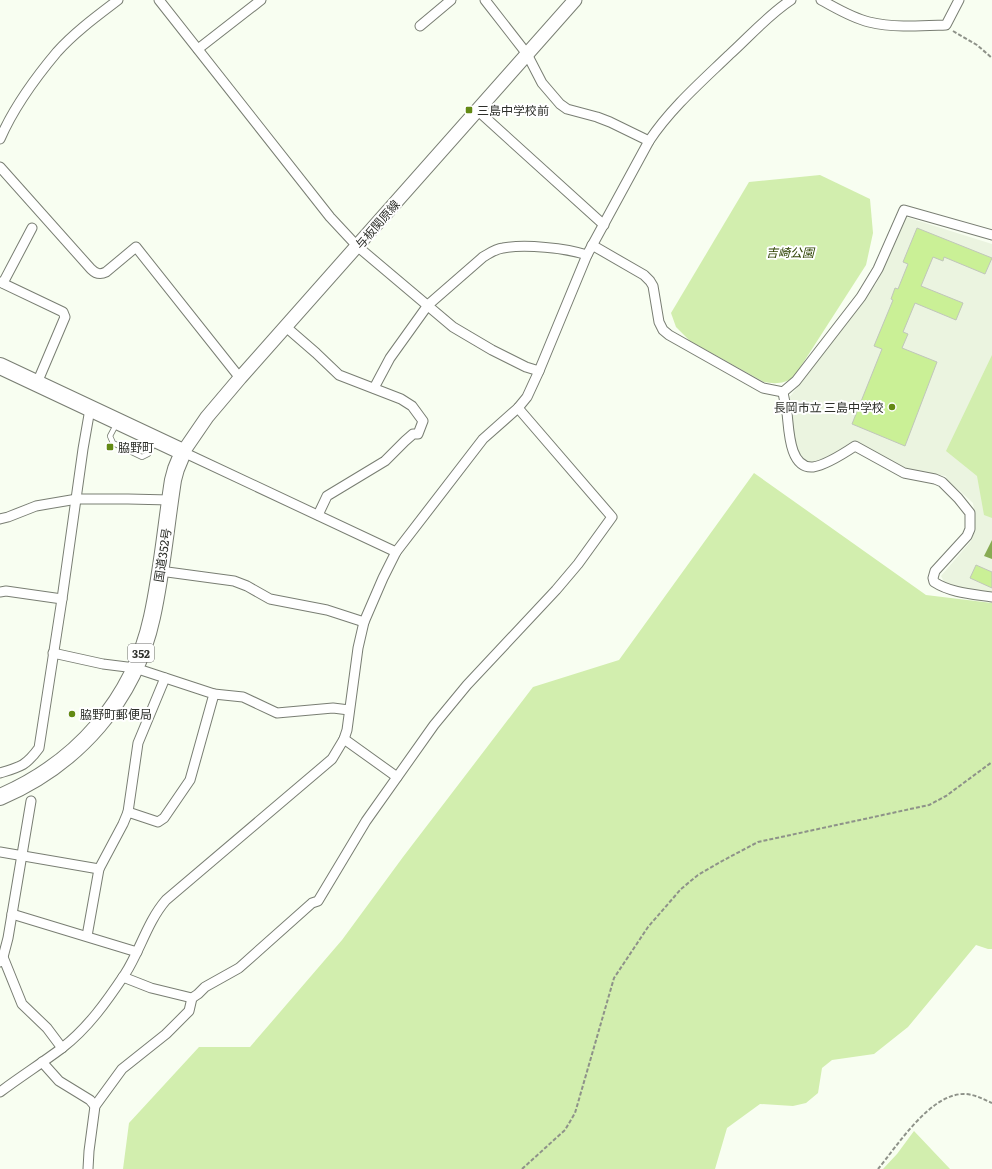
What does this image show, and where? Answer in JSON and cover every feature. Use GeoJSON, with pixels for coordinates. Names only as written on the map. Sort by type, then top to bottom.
{"type":"FeatureCollection","features":[{"type":"Feature","properties":{"kind":"highway"},"geometry":{"type":"LineString","coordinates":[[0,366],[183,452]]}},
{"type":"Feature","properties":{"kind":"highway","name":"国道352号"},"geometry":{"type":"LineString","coordinates":[[0,797],[29,783],[50,770],[80,744],[110,713],[123,693],[140,656],[152,617],[170,500],[176,469],[183,452]]}},
{"type":"Feature","properties":{"kind":"main road","name":"与板関原線"},"geometry":{"type":"LineString","coordinates":[[183,452],[207,417],[240,378],[575,0]]}},
{"type":"Feature","properties":{"kind":"street"},"geometry":{"type":"LineString","coordinates":[[0,138],[15,110],[58,51],[83,28],[118,0]]}},
{"type":"Feature","properties":{"kind":"street"},"geometry":{"type":"LineString","coordinates":[[159,0],[330,217],[357,246],[453,327],[492,350],[526,367],[539,371]]}},
{"type":"Feature","properties":{"kind":"street"},"geometry":{"type":"LineString","coordinates":[[198,49],[261,0]]}},
{"type":"Feature","properties":{"kind":"street"},"geometry":{"type":"LineString","coordinates":[[420,26],[451,0]]}},
{"type":"Feature","properties":{"kind":"street"},"geometry":{"type":"LineString","coordinates":[[485,0],[527,54],[542,83],[560,104],[567,109],[597,117],[649,141]]}},
{"type":"Feature","properties":{"kind":"street"},"geometry":{"type":"LineString","coordinates":[[0,1092],[62,1048],[88,1023],[106,1002],[123,977],[137,952],[152,918],[166,900],[332,759],[344,739],[347,730],[358,648],[364,622],[396,552],[483,439],[518,408],[526,397],[539,371],[587,255],[649,141],[660,125],[693,90],[759,27],[791,0]]}},
{"type":"Feature","properties":{"kind":"street"},"geometry":{"type":"LineString","coordinates":[[821,0],[852,16],[868,22],[912,26],[946,25],[959,0]]}},
{"type":"Feature","properties":{"kind":"street"},"geometry":{"type":"LineString","coordinates":[[477,110],[604,224]]}},
{"type":"Feature","properties":{"kind":"street"},"geometry":{"type":"LineString","coordinates":[[0,167],[96,273],[102,274],[106,272],[136,247],[240,378]]}},
{"type":"Feature","properties":{"kind":"street"},"geometry":{"type":"LineString","coordinates":[[783,392],[796,381],[861,296],[878,269],[904,210],[992,235]]}},
{"type":"Feature","properties":{"kind":"street"},"geometry":{"type":"LineString","coordinates":[[32,228],[2,282],[63,312],[65,317],[37,383]]}},
{"type":"Feature","properties":{"kind":"street"},"geometry":{"type":"LineString","coordinates":[[592,246],[644,275],[650,280],[653,286],[659,322],[663,330],[669,335],[763,388],[783,392]]}},
{"type":"Feature","properties":{"kind":"street"},"geometry":{"type":"LineString","coordinates":[[374,388],[390,358],[428,305],[483,257],[493,251],[503,248],[539,247],[575,251],[587,255]]}},
{"type":"Feature","properties":{"kind":"street"},"geometry":{"type":"LineString","coordinates":[[286,327],[316,353],[339,376],[401,399],[412,406],[423,421],[418,434],[413,434],[385,461],[326,496],[318,515]]}},
{"type":"Feature","properties":{"kind":"street"},"geometry":{"type":"LineString","coordinates":[[783,392],[794,454],[800,464],[814,467],[837,458],[855,446],[904,472],[942,482],[970,513],[970,528],[963,541],[935,571],[933,578],[934,582],[945,588],[960,592],[992,597]]}},
{"type":"Feature","properties":{"kind":"street"},"geometry":{"type":"LineString","coordinates":[[88,1169],[89,1145],[94,1106],[122,1068],[166,1034],[189,1011],[192,998],[205,987],[239,968],[312,903],[318,901],[366,821],[434,725],[468,685],[556,590],[578,564],[612,517],[518,408]]}},
{"type":"Feature","properties":{"kind":"street"},"geometry":{"type":"LineString","coordinates":[[42,758],[39,748],[90,409]]}},
{"type":"Feature","properties":{"kind":"street"},"geometry":{"type":"LineString","coordinates":[[183,452],[396,552]]}},
{"type":"Feature","properties":{"kind":"street"},"geometry":{"type":"LineString","coordinates":[[0,519],[36,506],[77,499],[170,500]]}},
{"type":"Feature","properties":{"kind":"street"},"geometry":{"type":"LineString","coordinates":[[160,571],[234,581],[247,586],[270,599],[327,610],[364,622]]}},
{"type":"Feature","properties":{"kind":"street"},"geometry":{"type":"LineString","coordinates":[[0,592],[6,591],[62,599]]}},
{"type":"Feature","properties":{"kind":"street"},"geometry":{"type":"LineString","coordinates":[[53,653],[103,664],[135,668],[214,694],[243,697],[277,712],[333,708],[350,710]]}},
{"type":"Feature","properties":{"kind":"street"},"geometry":{"type":"LineString","coordinates":[[87,936],[99,869],[128,812],[138,744],[165,678]]}},
{"type":"Feature","properties":{"kind":"street"},"geometry":{"type":"LineString","coordinates":[[128,812],[158,822],[164,818],[170,810],[190,780],[214,694]]}},
{"type":"Feature","properties":{"kind":"street"},"geometry":{"type":"LineString","coordinates":[[344,739],[397,777]]}},
{"type":"Feature","properties":{"kind":"street"},"geometry":{"type":"LineString","coordinates":[[0,773],[25,764],[31,760],[39,748]]}},
{"type":"Feature","properties":{"kind":"street"},"geometry":{"type":"LineString","coordinates":[[31,801],[12,914],[2,960],[22,1004],[47,1028],[62,1048]]}},
{"type":"Feature","properties":{"kind":"street"},"geometry":{"type":"LineString","coordinates":[[0,852],[99,869]]}},
{"type":"Feature","properties":{"kind":"street"},"geometry":{"type":"LineString","coordinates":[[12,914],[137,952]]}},
{"type":"Feature","properties":{"kind":"street"},"geometry":{"type":"LineString","coordinates":[[123,977],[151,988],[192,998]]}},
{"type":"Feature","properties":{"kind":"street"},"geometry":{"type":"LineString","coordinates":[[42,1062],[59,1081],[90,1100],[94,1106]]}},
{"type":"Feature","properties":{"kind":"lane"},"geometry":{"type":"LineString","coordinates":[[118,422],[110,436],[113,443],[142,457],[148,454],[156,439]]}},
{"type":"Feature","properties":{"kind":"path"},"geometry":{"type":"LineString","coordinates":[[946,25],[951,30],[977,45],[992,58]]}},
{"type":"Feature","properties":{"kind":"path"},"geometry":{"type":"LineString","coordinates":[[522,1169],[565,1130],[575,1113],[614,978],[648,927],[680,889],[724,860],[758,842],[929,805],[946,796],[992,762]]}},
{"type":"Feature","properties":{"kind":"path"},"geometry":{"type":"LineString","coordinates":[[878,1169],[928,1110],[941,1100],[966,1094],[978,1096],[992,1103]]}},
{"type":"Feature","properties":{"kind":"shaded area","name":"長岡市立 三島中学校"},"geometry":{"type":"Polygon","coordinates":[[[906,217],[992,244],[992,593],[959,589],[946,585],[941,576],[971,541],[975,530],[973,503],[959,490],[948,483],[946,476],[907,470],[854,440],[833,455],[813,462],[808,462],[803,459],[798,454],[796,448],[789,398],[876,284],[906,217]]]}},
{"type":"Feature","properties":{"kind":"shaded area"},"geometry":{"type":"Polygon","coordinates":[[[992,540],[992,559],[984,556],[992,540]]]}},
{"type":"Feature","properties":{"kind":"green space","name":"吉崎公園"},"geometry":{"type":"Polygon","coordinates":[[[820,175],[870,199],[873,233],[866,265],[794,377],[779,383],[764,382],[690,341],[676,327],[671,313],[749,182],[820,175]]]}},
{"type":"Feature","properties":{"kind":"green space"},"geometry":{"type":"Polygon","coordinates":[[[992,355],[992,518],[984,515],[977,476],[946,451],[992,355]]]}},
{"type":"Feature","properties":{"kind":"green space"},"geometry":{"type":"Polygon","coordinates":[[[754,473],[926,595],[992,603],[992,949],[976,945],[908,1027],[874,1054],[832,1060],[822,1068],[818,1093],[806,1103],[793,1106],[760,1104],[727,1128],[715,1169],[123,1169],[129,1123],[199,1047],[250,1047],[342,940],[403,857],[533,687],[619,660],[754,473]]]}},
{"type":"Feature","properties":{"kind":"green space"},"geometry":{"type":"Polygon","coordinates":[[[914,1131],[950,1169],[883,1169],[897,1154],[914,1131]]]}},
{"type":"Feature","properties":{"kind":"building"},"geometry":{"type":"Polygon","coordinates":[[[917,228],[992,258],[985,274],[944,257],[943,261],[933,257],[921,286],[963,303],[956,320],[915,303],[903,332],[908,334],[902,348],[937,362],[905,446],[852,424],[882,349],[874,346],[893,300],[891,299],[895,288],[898,289],[908,264],[903,262],[917,228]]]}},
{"type":"Feature","properties":{"kind":"building"},"geometry":{"type":"Polygon","coordinates":[[[976,565],[992,572],[992,588],[970,578],[976,565]]]}},
{"type":"Feature","properties":{"kind":"place","name":"三島中学校前"},"geometry":{"type":"Point","coordinates":[469,110]}},
{"type":"Feature","properties":{"kind":"place","name":"長岡市立 三島中学校"},"geometry":{"type":"Point","coordinates":[892,407]}},
{"type":"Feature","properties":{"kind":"place","name":"脇野町"},"geometry":{"type":"Point","coordinates":[110,447]}},
{"type":"Feature","properties":{"kind":"place","name":"脇野町郵便局"},"geometry":{"type":"Point","coordinates":[72,714]}}]}
